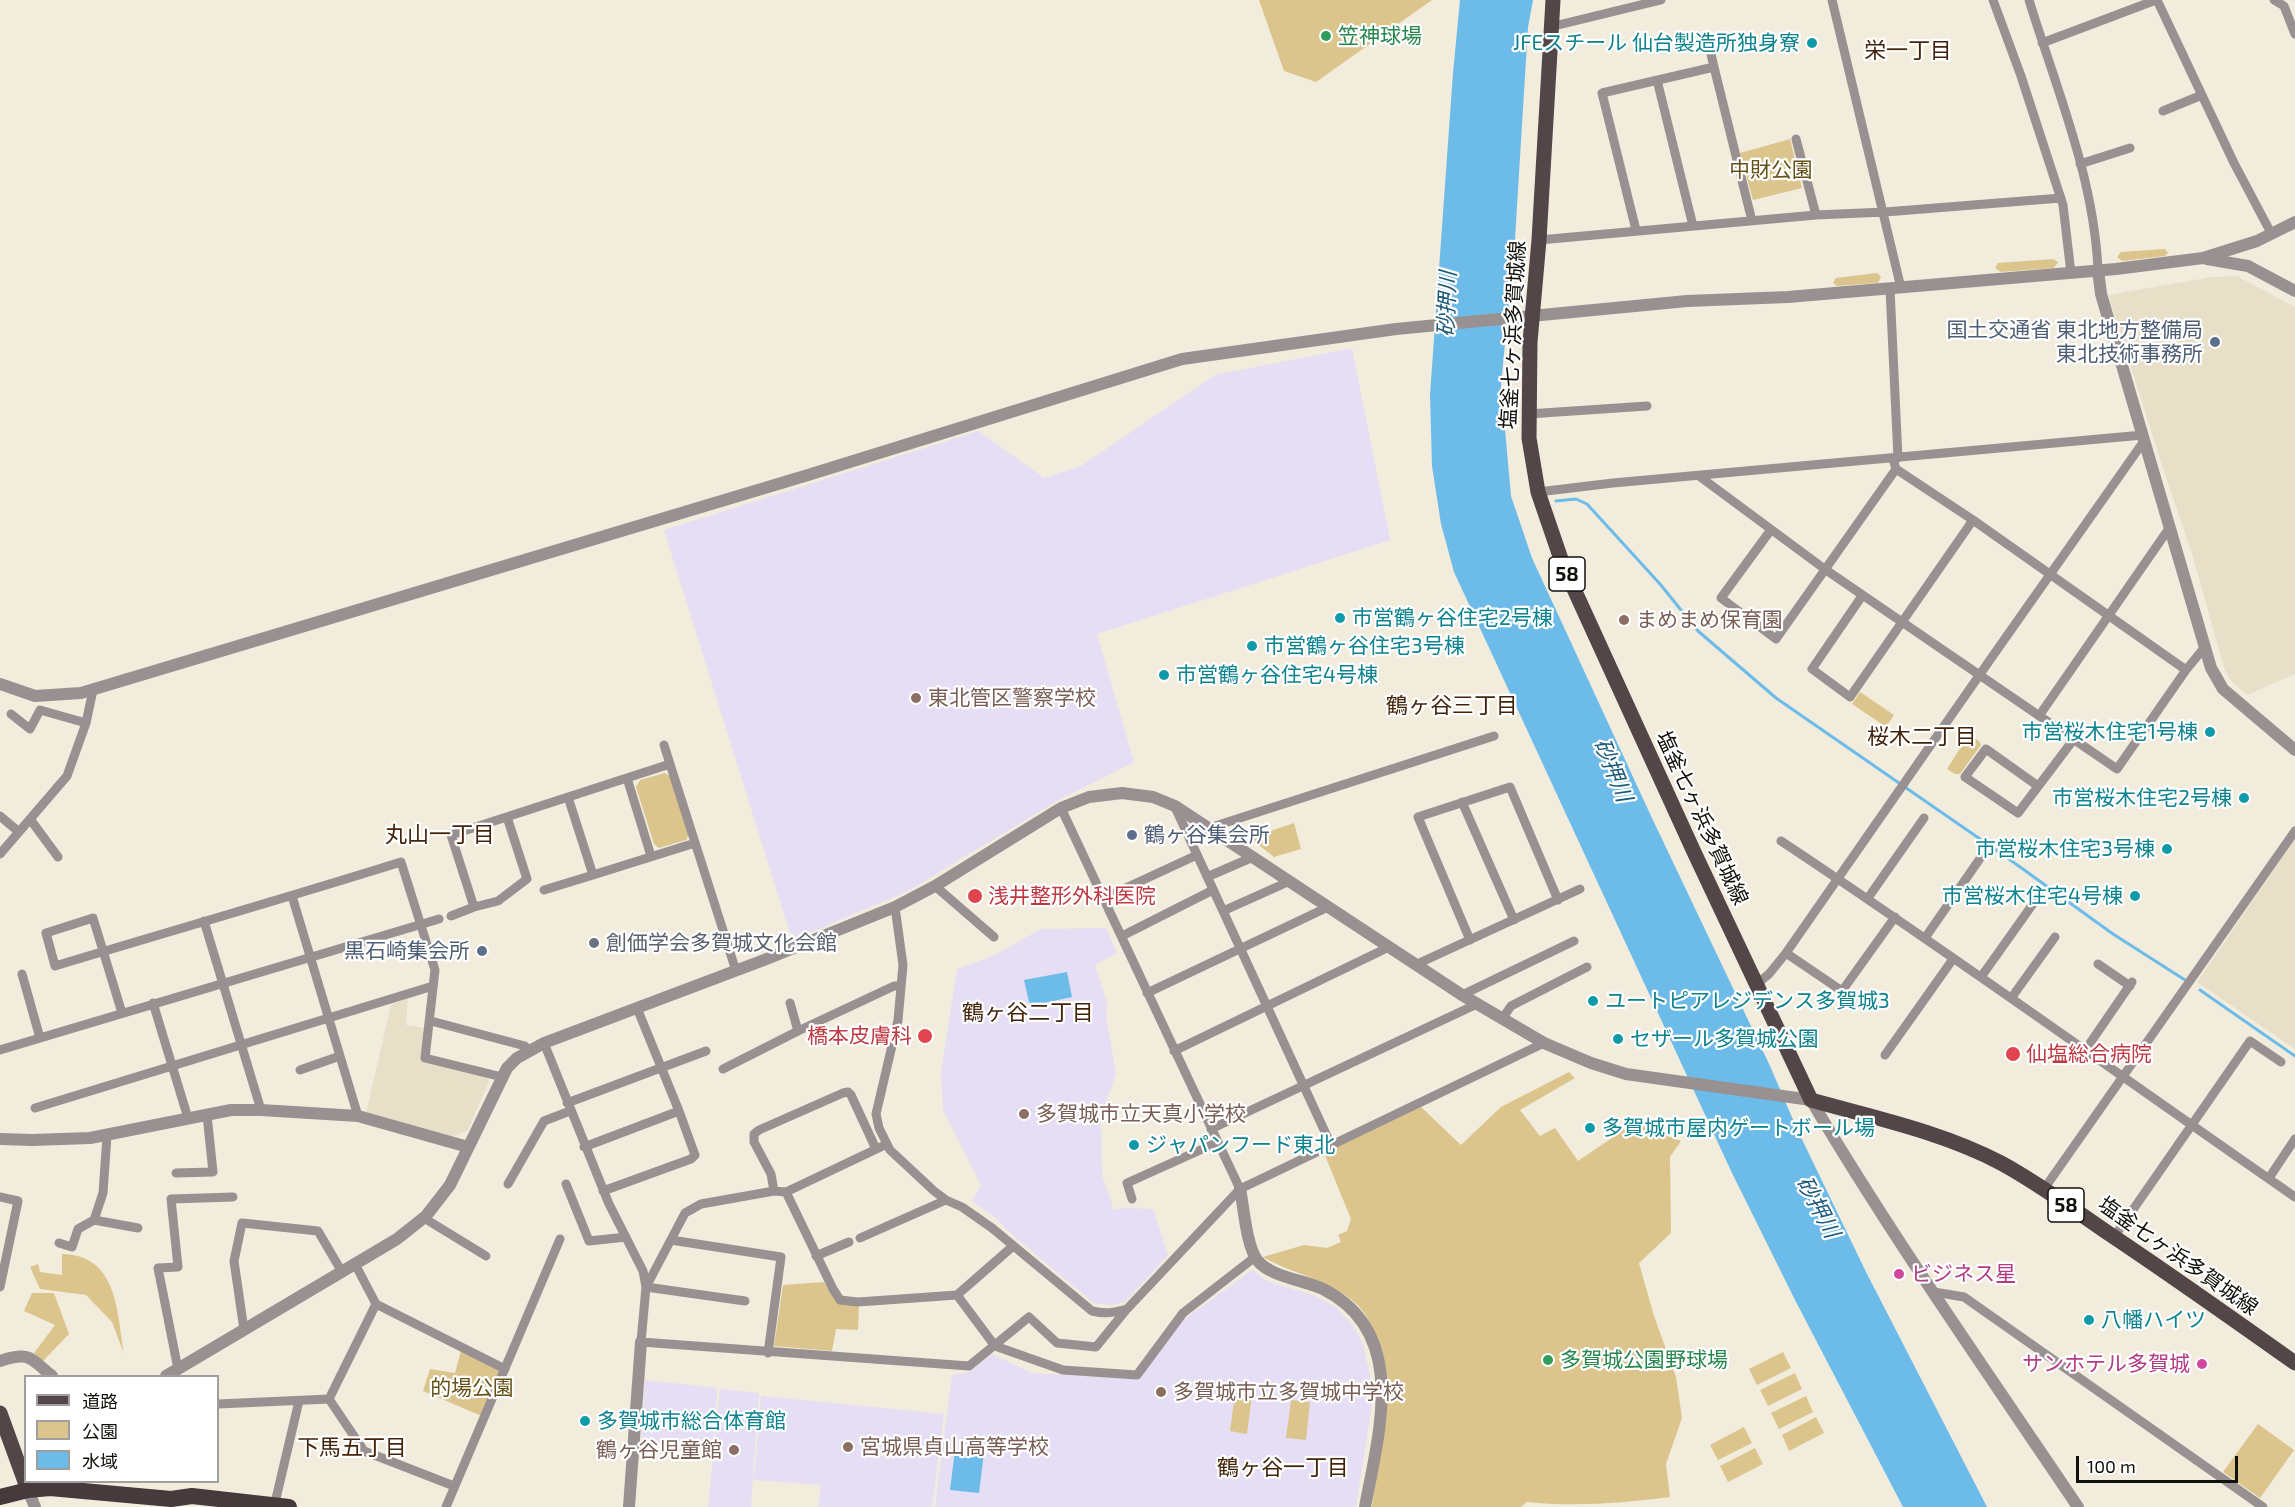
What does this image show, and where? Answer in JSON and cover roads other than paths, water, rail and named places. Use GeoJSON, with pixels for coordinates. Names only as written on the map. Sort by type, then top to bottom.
{"type":"FeatureCollection","features":[{"type":"Feature","properties":{"kind":"highway"},"geometry":{"type":"LineString","coordinates":[[0,1497],[28,1490],[50,1488],[101,1491],[184,1502],[279,1506]]}},
{"type":"Feature","properties":{"kind":"main road","name":"塩釜七ヶ浜多賀城線"},"geometry":{"type":"LineString","coordinates":[[1553,0],[1539,240],[1525,318],[1529,438],[1538,492],[1563,565],[1694,852],[1811,1100],[1885,1120],[1957,1144],[2000,1163],[2114,1237],[2295,1363]]}},
{"type":"Feature","properties":{"kind":"main road"},"geometry":{"type":"LineString","coordinates":[[0,1413],[24,1479]]}},
{"type":"Feature","properties":{"kind":"main road"},"geometry":{"type":"LineString","coordinates":[[25,1483],[28,1490]]}},
{"type":"Feature","properties":{"kind":"street"},"geometry":{"type":"LineString","coordinates":[[1550,27],[1661,0]]}},
{"type":"Feature","properties":{"kind":"street"},"geometry":{"type":"LineString","coordinates":[[1770,531],[1721,598],[1776,639],[1896,469],[1895,288],[1884,212],[1832,0]]}},
{"type":"Feature","properties":{"kind":"street"},"geometry":{"type":"LineString","coordinates":[[1993,0],[2061,198],[2071,273]]}},
{"type":"Feature","properties":{"kind":"street"},"geometry":{"type":"LineString","coordinates":[[2029,0],[2092,210],[2101,294],[2211,668],[2223,689],[2295,750]]}},
{"type":"Feature","properties":{"kind":"street"},"geometry":{"type":"LineString","coordinates":[[2042,43],[2157,0],[2271,233]]}},
{"type":"Feature","properties":{"kind":"street"},"geometry":{"type":"LineString","coordinates":[[2274,0],[2284,6],[2295,34]]}},
{"type":"Feature","properties":{"kind":"street"},"geometry":{"type":"LineString","coordinates":[[1708,41],[1752,221]]}},
{"type":"Feature","properties":{"kind":"street"},"geometry":{"type":"LineString","coordinates":[[1636,231],[1602,93],[1714,67]]}},
{"type":"Feature","properties":{"kind":"street"},"geometry":{"type":"LineString","coordinates":[[1657,80],[1693,226]]}},
{"type":"Feature","properties":{"kind":"street"},"geometry":{"type":"LineString","coordinates":[[2163,111],[2202,95]]}},
{"type":"Feature","properties":{"kind":"street"},"geometry":{"type":"LineString","coordinates":[[1796,139],[1816,215]]}},
{"type":"Feature","properties":{"kind":"street"},"geometry":{"type":"LineString","coordinates":[[2080,164],[2130,148]]}},
{"type":"Feature","properties":{"kind":"street"},"geometry":{"type":"LineString","coordinates":[[1539,240],[1816,215],[2061,198]]}},
{"type":"Feature","properties":{"kind":"street"},"geometry":{"type":"LineString","coordinates":[[0,684],[35,696],[59,696],[93,690],[797,478],[1182,359],[1424,327],[1687,301],[1788,297],[2071,273],[2203,258],[2257,241],[2295,222]]}},
{"type":"Feature","properties":{"kind":"street"},"geometry":{"type":"LineString","coordinates":[[2248,266],[2251,249],[2257,241]]}},
{"type":"Feature","properties":{"kind":"street"},"geometry":{"type":"LineString","coordinates":[[2203,258],[2248,266],[2295,291]]}},
{"type":"Feature","properties":{"kind":"street"},"geometry":{"type":"LineString","coordinates":[[1528,414],[1647,406]]}},
{"type":"Feature","properties":{"kind":"street"},"geometry":{"type":"LineString","coordinates":[[1538,492],[1613,483],[2143,438]]}},
{"type":"Feature","properties":{"kind":"street"},"geometry":{"type":"LineString","coordinates":[[1757,984],[1769,974],[1786,953],[2143,438]]}},
{"type":"Feature","properties":{"kind":"street"},"geometry":{"type":"LineString","coordinates":[[1896,469],[1973,520],[2186,670]]}},
{"type":"Feature","properties":{"kind":"street"},"geometry":{"type":"LineString","coordinates":[[1699,476],[1770,531],[1862,596],[2117,769],[2204,648]]}},
{"type":"Feature","properties":{"kind":"street"},"geometry":{"type":"LineString","coordinates":[[1862,596],[1812,669],[1850,697],[1973,520]]}},
{"type":"Feature","properties":{"kind":"street"},"geometry":{"type":"LineString","coordinates":[[2039,716],[2170,527]]}},
{"type":"Feature","properties":{"kind":"street"},"geometry":{"type":"LineString","coordinates":[[0,854],[67,776],[86,723],[93,690]]}},
{"type":"Feature","properties":{"kind":"street"},"geometry":{"type":"LineString","coordinates":[[11,714],[30,729],[40,710],[86,723]]}},
{"type":"Feature","properties":{"kind":"street"},"geometry":{"type":"LineString","coordinates":[[1209,828],[1494,736]]}},
{"type":"Feature","properties":{"kind":"street"},"geometry":{"type":"LineString","coordinates":[[2038,786],[1986,749],[1965,777],[2018,813],[2074,740]]}},
{"type":"Feature","properties":{"kind":"street"},"geometry":{"type":"LineString","coordinates":[[664,745],[736,970]]}},
{"type":"Feature","properties":{"kind":"street"},"geometry":{"type":"LineString","coordinates":[[474,907],[451,835],[670,764]]}},
{"type":"Feature","properties":{"kind":"street"},"geometry":{"type":"LineString","coordinates":[[627,777],[651,856]]}},
{"type":"Feature","properties":{"kind":"street"},"geometry":{"type":"LineString","coordinates":[[1470,940],[1418,817],[1510,787],[1558,900]]}},
{"type":"Feature","properties":{"kind":"street"},"geometry":{"type":"LineString","coordinates":[[169,1375],[397,1239],[424,1218],[450,1185],[507,1068],[529,1051],[544,1043],[896,907],[935,886],[1061,808],[1089,797],[1122,793],[1153,797],[1174,806],[1415,965],[1544,1043],[1605,1068],[1688,1083],[1811,1100],[1839,1149],[2078,1507]]}},
{"type":"Feature","properties":{"kind":"street"},"geometry":{"type":"LineString","coordinates":[[568,797],[593,875]]}},
{"type":"Feature","properties":{"kind":"street"},"geometry":{"type":"LineString","coordinates":[[1462,802],[1514,920]]}},
{"type":"Feature","properties":{"kind":"street"},"geometry":{"type":"LineString","coordinates":[[1174,806],[1331,1145]]}},
{"type":"Feature","properties":{"kind":"street"},"geometry":{"type":"LineString","coordinates":[[1061,808],[1240,1189],[1248,1234],[1255,1257],[1273,1272],[1317,1286],[1343,1300],[1366,1325],[1379,1361],[1383,1388],[1382,1414],[1365,1507]]}},
{"type":"Feature","properties":{"kind":"street"},"geometry":{"type":"LineString","coordinates":[[0,816],[19,832]]}},
{"type":"Feature","properties":{"kind":"street"},"geometry":{"type":"LineString","coordinates":[[451,916],[498,901],[527,879],[507,817]]}},
{"type":"Feature","properties":{"kind":"street"},"geometry":{"type":"LineString","coordinates":[[1868,898],[1924,818]]}},
{"type":"Feature","properties":{"kind":"street"},"geometry":{"type":"LineString","coordinates":[[30,819],[58,857]]}},
{"type":"Feature","properties":{"kind":"street"},"geometry":{"type":"LineString","coordinates":[[2044,1190],[2295,831]]}},
{"type":"Feature","properties":{"kind":"street"},"geometry":{"type":"LineString","coordinates":[[1781,841],[1868,898],[2295,1197]]}},
{"type":"Feature","properties":{"kind":"street"},"geometry":{"type":"LineString","coordinates":[[544,890],[695,843]]}},
{"type":"Feature","properties":{"kind":"street"},"geometry":{"type":"LineString","coordinates":[[1104,898],[1197,855]]}},
{"type":"Feature","properties":{"kind":"street"},"geometry":{"type":"LineString","coordinates":[[1207,877],[1253,856]]}},
{"type":"Feature","properties":{"kind":"street"},"geometry":{"type":"LineString","coordinates":[[1925,938],[1981,857]]}},
{"type":"Feature","properties":{"kind":"street"},"geometry":{"type":"LineString","coordinates":[[122,1013],[104,951],[93,918],[46,933],[55,966],[104,951],[204,921],[292,896],[401,862],[435,970],[425,1058],[502,1077]]}},
{"type":"Feature","properties":{"kind":"street"},"geometry":{"type":"LineString","coordinates":[[1223,911],[1290,881]]}},
{"type":"Feature","properties":{"kind":"street"},"geometry":{"type":"LineString","coordinates":[[935,886],[994,937]]}},
{"type":"Feature","properties":{"kind":"street"},"geometry":{"type":"LineString","coordinates":[[1415,965],[1580,889]]}},
{"type":"Feature","properties":{"kind":"street"},"geometry":{"type":"LineString","coordinates":[[1122,936],[1213,890]]}},
{"type":"Feature","properties":{"kind":"street"},"geometry":{"type":"LineString","coordinates":[[1981,977],[2040,894]]}},
{"type":"Feature","properties":{"kind":"street"},"geometry":{"type":"LineString","coordinates":[[292,896],[358,1116]]}},
{"type":"Feature","properties":{"kind":"street"},"geometry":{"type":"LineString","coordinates":[[896,907],[903,965],[898,1020],[876,1114],[879,1128],[887,1144],[934,1191],[946,1200],[962,1207],[1092,1311],[1112,1314],[1126,1309]]}},
{"type":"Feature","properties":{"kind":"street"},"geometry":{"type":"LineString","coordinates":[[1147,993],[1329,907]]}},
{"type":"Feature","properties":{"kind":"street"},"geometry":{"type":"LineString","coordinates":[[1786,953],[1842,992],[1895,917]]}},
{"type":"Feature","properties":{"kind":"street"},"geometry":{"type":"LineString","coordinates":[[0,1050],[439,918]]}},
{"type":"Feature","properties":{"kind":"street"},"geometry":{"type":"LineString","coordinates":[[204,921],[261,1110]]}},
{"type":"Feature","properties":{"kind":"street"},"geometry":{"type":"LineString","coordinates":[[2012,998],[2055,937]]}},
{"type":"Feature","properties":{"kind":"street"},"geometry":{"type":"LineString","coordinates":[[1462,995],[1574,941]]}},
{"type":"Feature","properties":{"kind":"street"},"geometry":{"type":"LineString","coordinates":[[1174,1051],[1389,947]]}},
{"type":"Feature","properties":{"kind":"street"},"geometry":{"type":"LineString","coordinates":[[1885,1055],[1953,959]]}},
{"type":"Feature","properties":{"kind":"street"},"geometry":{"type":"LineString","coordinates":[[2086,1049],[2131,984],[2098,964]]}},
{"type":"Feature","properties":{"kind":"street"},"geometry":{"type":"LineString","coordinates":[[1502,1019],[1511,1005],[1587,967]]}},
{"type":"Feature","properties":{"kind":"street"},"geometry":{"type":"LineString","coordinates":[[22,974],[40,1038]]}},
{"type":"Feature","properties":{"kind":"street"},"geometry":{"type":"LineString","coordinates":[[35,1108],[433,986]]}},
{"type":"Feature","properties":{"kind":"street"},"geometry":{"type":"LineString","coordinates":[[723,1069],[798,1031],[894,987],[901,986]]}},
{"type":"Feature","properties":{"kind":"street"},"geometry":{"type":"LineString","coordinates":[[153,1003],[188,1118]]}},
{"type":"Feature","properties":{"kind":"street"},"geometry":{"type":"LineString","coordinates":[[790,1003],[798,1031]]}},
{"type":"Feature","properties":{"kind":"street"},"geometry":{"type":"LineString","coordinates":[[1211,1129],[1477,1004]]}},
{"type":"Feature","properties":{"kind":"street"},"geometry":{"type":"LineString","coordinates":[[603,1191],[691,1159],[694,1155],[693,1147],[637,1008]]}},
{"type":"Feature","properties":{"kind":"street"},"geometry":{"type":"LineString","coordinates":[[431,1021],[525,1046],[529,1051]]}},
{"type":"Feature","properties":{"kind":"street"},"geometry":{"type":"LineString","coordinates":[[2114,1237],[2250,1041],[2281,1062]]}},
{"type":"Feature","properties":{"kind":"street"},"geometry":{"type":"LineString","coordinates":[[544,1043],[603,1191],[643,1270],[646,1287],[629,1507]]}},
{"type":"Feature","properties":{"kind":"street"},"geometry":{"type":"LineString","coordinates":[[641,1342],[969,1366],[1029,1317],[1057,1343],[1096,1347],[1126,1309],[1240,1189],[1544,1043]]}},
{"type":"Feature","properties":{"kind":"street"},"geometry":{"type":"LineString","coordinates":[[508,1184],[544,1121],[568,1107],[660,1067],[706,1051]]}},
{"type":"Feature","properties":{"kind":"street"},"geometry":{"type":"LineString","coordinates":[[300,1070],[340,1056]]}},
{"type":"Feature","properties":{"kind":"street"},"geometry":{"type":"LineString","coordinates":[[774,1191],[771,1174],[754,1142],[754,1134],[843,1093],[848,1092],[851,1095],[876,1149]]}},
{"type":"Feature","properties":{"kind":"street"},"geometry":{"type":"LineString","coordinates":[[0,1139],[90,1138],[231,1110],[261,1110],[358,1116],[468,1147]]}},
{"type":"Feature","properties":{"kind":"street"},"geometry":{"type":"LineString","coordinates":[[584,1146],[679,1111]]}},
{"type":"Feature","properties":{"kind":"street"},"geometry":{"type":"LineString","coordinates":[[207,1114],[213,1172]]}},
{"type":"Feature","properties":{"kind":"street"},"geometry":{"type":"LineString","coordinates":[[94,1220],[103,1193],[107,1136]]}},
{"type":"Feature","properties":{"kind":"street"},"geometry":{"type":"LineString","coordinates":[[2269,1178],[2295,1139]]}},
{"type":"Feature","properties":{"kind":"street"},"geometry":{"type":"LineString","coordinates":[[1132,1199],[1127,1183],[1218,1142]]}},
{"type":"Feature","properties":{"kind":"street"},"geometry":{"type":"LineString","coordinates":[[646,1287],[685,1213],[701,1204],[774,1191],[786,1192],[887,1144]]}},
{"type":"Feature","properties":{"kind":"street"},"geometry":{"type":"LineString","coordinates":[[176,1173],[224,1171]]}},
{"type":"Feature","properties":{"kind":"street"},"geometry":{"type":"LineString","coordinates":[[566,1184],[589,1241],[626,1237]]}},
{"type":"Feature","properties":{"kind":"street"},"geometry":{"type":"LineString","coordinates":[[786,1192],[840,1300],[858,1302],[957,1295],[1012,1246]]}},
{"type":"Feature","properties":{"kind":"street"},"geometry":{"type":"LineString","coordinates":[[0,1197],[18,1202],[0,1287]]}},
{"type":"Feature","properties":{"kind":"street"},"geometry":{"type":"LineString","coordinates":[[178,1369],[158,1268],[178,1267],[171,1199],[233,1197]]}},
{"type":"Feature","properties":{"kind":"street"},"geometry":{"type":"LineString","coordinates":[[860,1238],[946,1200]]}},
{"type":"Feature","properties":{"kind":"street"},"geometry":{"type":"LineString","coordinates":[[424,1218],[486,1256]]}},
{"type":"Feature","properties":{"kind":"street"},"geometry":{"type":"LineString","coordinates":[[59,1243],[72,1247],[78,1229],[94,1220],[138,1228]]}},
{"type":"Feature","properties":{"kind":"street"},"geometry":{"type":"LineString","coordinates":[[244,1330],[234,1261],[242,1223],[318,1231],[342,1272]]}},
{"type":"Feature","properties":{"kind":"street"},"geometry":{"type":"LineString","coordinates":[[446,1507],[560,1239]]}},
{"type":"Feature","properties":{"kind":"street"},"geometry":{"type":"LineString","coordinates":[[671,1240],[781,1257],[768,1353]]}},
{"type":"Feature","properties":{"kind":"street"},"geometry":{"type":"LineString","coordinates":[[816,1256],[849,1242]]}},
{"type":"Feature","properties":{"kind":"street"},"geometry":{"type":"LineString","coordinates":[[957,1295],[995,1346],[1063,1370],[1137,1375],[1183,1313],[1255,1257]]}},
{"type":"Feature","properties":{"kind":"street"},"geometry":{"type":"LineString","coordinates":[[355,1264],[376,1304],[505,1369]]}},
{"type":"Feature","properties":{"kind":"street"},"geometry":{"type":"LineString","coordinates":[[646,1287],[745,1301]]}},
{"type":"Feature","properties":{"kind":"street"},"geometry":{"type":"LineString","coordinates":[[1934,1292],[1964,1298],[2263,1507]]}},
{"type":"Feature","properties":{"kind":"street"},"geometry":{"type":"LineString","coordinates":[[329,1399],[376,1304]]}},
{"type":"Feature","properties":{"kind":"street"},"geometry":{"type":"LineString","coordinates":[[0,1361],[18,1354],[26,1356],[50,1375]]}},
{"type":"Feature","properties":{"kind":"street"},"geometry":{"type":"LineString","coordinates":[[329,1399],[364,1451],[454,1486]]}},
{"type":"Feature","properties":{"kind":"street"},"geometry":{"type":"LineString","coordinates":[[219,1404],[329,1399]]}},
{"type":"Feature","properties":{"kind":"street"},"geometry":{"type":"LineString","coordinates":[[279,1506],[299,1401]]}},
{"type":"Feature","properties":{"kind":"street"},"geometry":{"type":"LineString","coordinates":[[28,1490],[35,1507]]}},
{"type":"Feature","properties":{"kind":"water","name":"砂押川"},"geometry":{"type":"Polygon","coordinates":[[[1460,0],[1533,0],[1528,27],[1515,239],[1501,385],[1511,496],[1532,558],[1770,1066],[1797,1129],[1866,1272],[1987,1507],[1903,1507],[1732,1173],[1454,572],[1441,524],[1432,466],[1430,395],[1460,0]]]}},
{"type":"Feature","properties":{"kind":"water"},"geometry":{"type":"Polygon","coordinates":[[[1067,972],[1072,997],[1030,1006],[1024,980],[1067,972]]]}},
{"type":"Feature","properties":{"kind":"water"},"geometry":{"type":"Polygon","coordinates":[[[955,1450],[984,1453],[979,1493],[950,1490],[955,1450]]]}},
{"type":"Feature","properties":{"kind":"waterway"},"geometry":{"type":"LineString","coordinates":[[1556,501],[1576,499],[1587,504],[1660,584],[1698,631],[1776,698],[2113,934],[2185,980]]}},
{"type":"Feature","properties":{"kind":"waterway"},"geometry":{"type":"LineString","coordinates":[[2200,990],[2295,1056]]}},
{"type":"Feature","properties":{"kind":"place","name":"笠神球場"},"geometry":{"type":"Point","coordinates":[1326,36]}},
{"type":"Feature","properties":{"kind":"place","name":"JFEスチール 仙台製造所独身寮"},"geometry":{"type":"Point","coordinates":[1812,43]}},
{"type":"Feature","properties":{"kind":"place","name":"国土交通省 東北地方整備局 東北技術事務所"},"geometry":{"type":"Point","coordinates":[2215,342]}},
{"type":"Feature","properties":{"kind":"place","name":"市営鶴ヶ谷住宅2号棟"},"geometry":{"type":"Point","coordinates":[1340,618]}},
{"type":"Feature","properties":{"kind":"place","name":"まめまめ保育園"},"geometry":{"type":"Point","coordinates":[1624,620]}},
{"type":"Feature","properties":{"kind":"place","name":"市営鶴ヶ谷住宅3号棟"},"geometry":{"type":"Point","coordinates":[1252,646]}},
{"type":"Feature","properties":{"kind":"place","name":"市営鶴ヶ谷住宅4号棟"},"geometry":{"type":"Point","coordinates":[1164,675]}},
{"type":"Feature","properties":{"kind":"place","name":"東北管区警察学校"},"geometry":{"type":"Point","coordinates":[916,698]}},
{"type":"Feature","properties":{"kind":"place","name":"市営桜木住宅1号棟"},"geometry":{"type":"Point","coordinates":[2210,732]}},
{"type":"Feature","properties":{"kind":"place","name":"市営桜木住宅2号棟"},"geometry":{"type":"Point","coordinates":[2244,798]}},
{"type":"Feature","properties":{"kind":"place","name":"鶴ヶ谷集会所"},"geometry":{"type":"Point","coordinates":[1132,835]}},
{"type":"Feature","properties":{"kind":"place","name":"市営桜木住宅3号棟"},"geometry":{"type":"Point","coordinates":[2167,849]}},
{"type":"Feature","properties":{"kind":"place","name":"浅井整形外科医院"},"geometry":{"type":"Point","coordinates":[975,896]}},
{"type":"Feature","properties":{"kind":"place","name":"市営桜木住宅4号棟"},"geometry":{"type":"Point","coordinates":[2135,896]}},
{"type":"Feature","properties":{"kind":"place","name":"創価学会多賀城文化会館"},"geometry":{"type":"Point","coordinates":[594,943]}},
{"type":"Feature","properties":{"kind":"place","name":"黒石崎集会所"},"geometry":{"type":"Point","coordinates":[482,951]}},
{"type":"Feature","properties":{"kind":"place","name":"ユートピアレジデンス多賀城3"},"geometry":{"type":"Point","coordinates":[1593,1001]}},
{"type":"Feature","properties":{"kind":"place","name":"橋本皮膚科"},"geometry":{"type":"Point","coordinates":[925,1036]}},
{"type":"Feature","properties":{"kind":"place","name":"セザール多賀城公園"},"geometry":{"type":"Point","coordinates":[1618,1039]}},
{"type":"Feature","properties":{"kind":"place","name":"仙塩総合病院"},"geometry":{"type":"Point","coordinates":[2013,1054]}},
{"type":"Feature","properties":{"kind":"place","name":"多賀城市立天真小学校"},"geometry":{"type":"Point","coordinates":[1024,1114]}},
{"type":"Feature","properties":{"kind":"place","name":"多賀城市屋内ゲートボール場"},"geometry":{"type":"Point","coordinates":[1590,1128]}},
{"type":"Feature","properties":{"kind":"place","name":"ジャパンフード東北"},"geometry":{"type":"Point","coordinates":[1134,1145]}},
{"type":"Feature","properties":{"kind":"place","name":"ビジネス星"},"geometry":{"type":"Point","coordinates":[1899,1274]}},
{"type":"Feature","properties":{"kind":"place","name":"八幡ハイツ"},"geometry":{"type":"Point","coordinates":[2089,1320]}},
{"type":"Feature","properties":{"kind":"place","name":"多賀城公園野球場"},"geometry":{"type":"Point","coordinates":[1548,1360]}},
{"type":"Feature","properties":{"kind":"place","name":"サンホテル多賀城"},"geometry":{"type":"Point","coordinates":[2202,1364]}},
{"type":"Feature","properties":{"kind":"place","name":"多賀城市立多賀城中学校"},"geometry":{"type":"Point","coordinates":[1161,1392]}},
{"type":"Feature","properties":{"kind":"place","name":"多賀城市総合体育館"},"geometry":{"type":"Point","coordinates":[585,1421]}},
{"type":"Feature","properties":{"kind":"place","name":"宮城県貞山高等学校"},"geometry":{"type":"Point","coordinates":[848,1447]}},
{"type":"Feature","properties":{"kind":"place","name":"鶴ヶ谷児童館"},"geometry":{"type":"Point","coordinates":[734,1450]}},
{"type":"Feature","properties":{"kind":"district","name":"栄一丁目"},"geometry":{"type":"Point","coordinates":[1908,51]}},
{"type":"Feature","properties":{"kind":"district","name":"鶴ヶ谷三丁目"},"geometry":{"type":"Point","coordinates":[1452,706]}},
{"type":"Feature","properties":{"kind":"district","name":"桜木二丁目"},"geometry":{"type":"Point","coordinates":[1922,737]}},
{"type":"Feature","properties":{"kind":"district","name":"丸山一丁目"},"geometry":{"type":"Point","coordinates":[440,835]}},
{"type":"Feature","properties":{"kind":"district","name":"鶴ヶ谷二丁目"},"geometry":{"type":"Point","coordinates":[1028,1013]}},
{"type":"Feature","properties":{"kind":"district","name":"下馬五丁目"},"geometry":{"type":"Point","coordinates":[352,1448]}},
{"type":"Feature","properties":{"kind":"district","name":"鶴ヶ谷一丁目"},"geometry":{"type":"Point","coordinates":[1283,1468]}},
{"type":"Feature","properties":{"kind":"park label","name":"中財公園"},"geometry":{"type":"Point","coordinates":[1771,170]}},
{"type":"Feature","properties":{"kind":"park label","name":"的場公園"},"geometry":{"type":"Point","coordinates":[472,1388]}}]}
